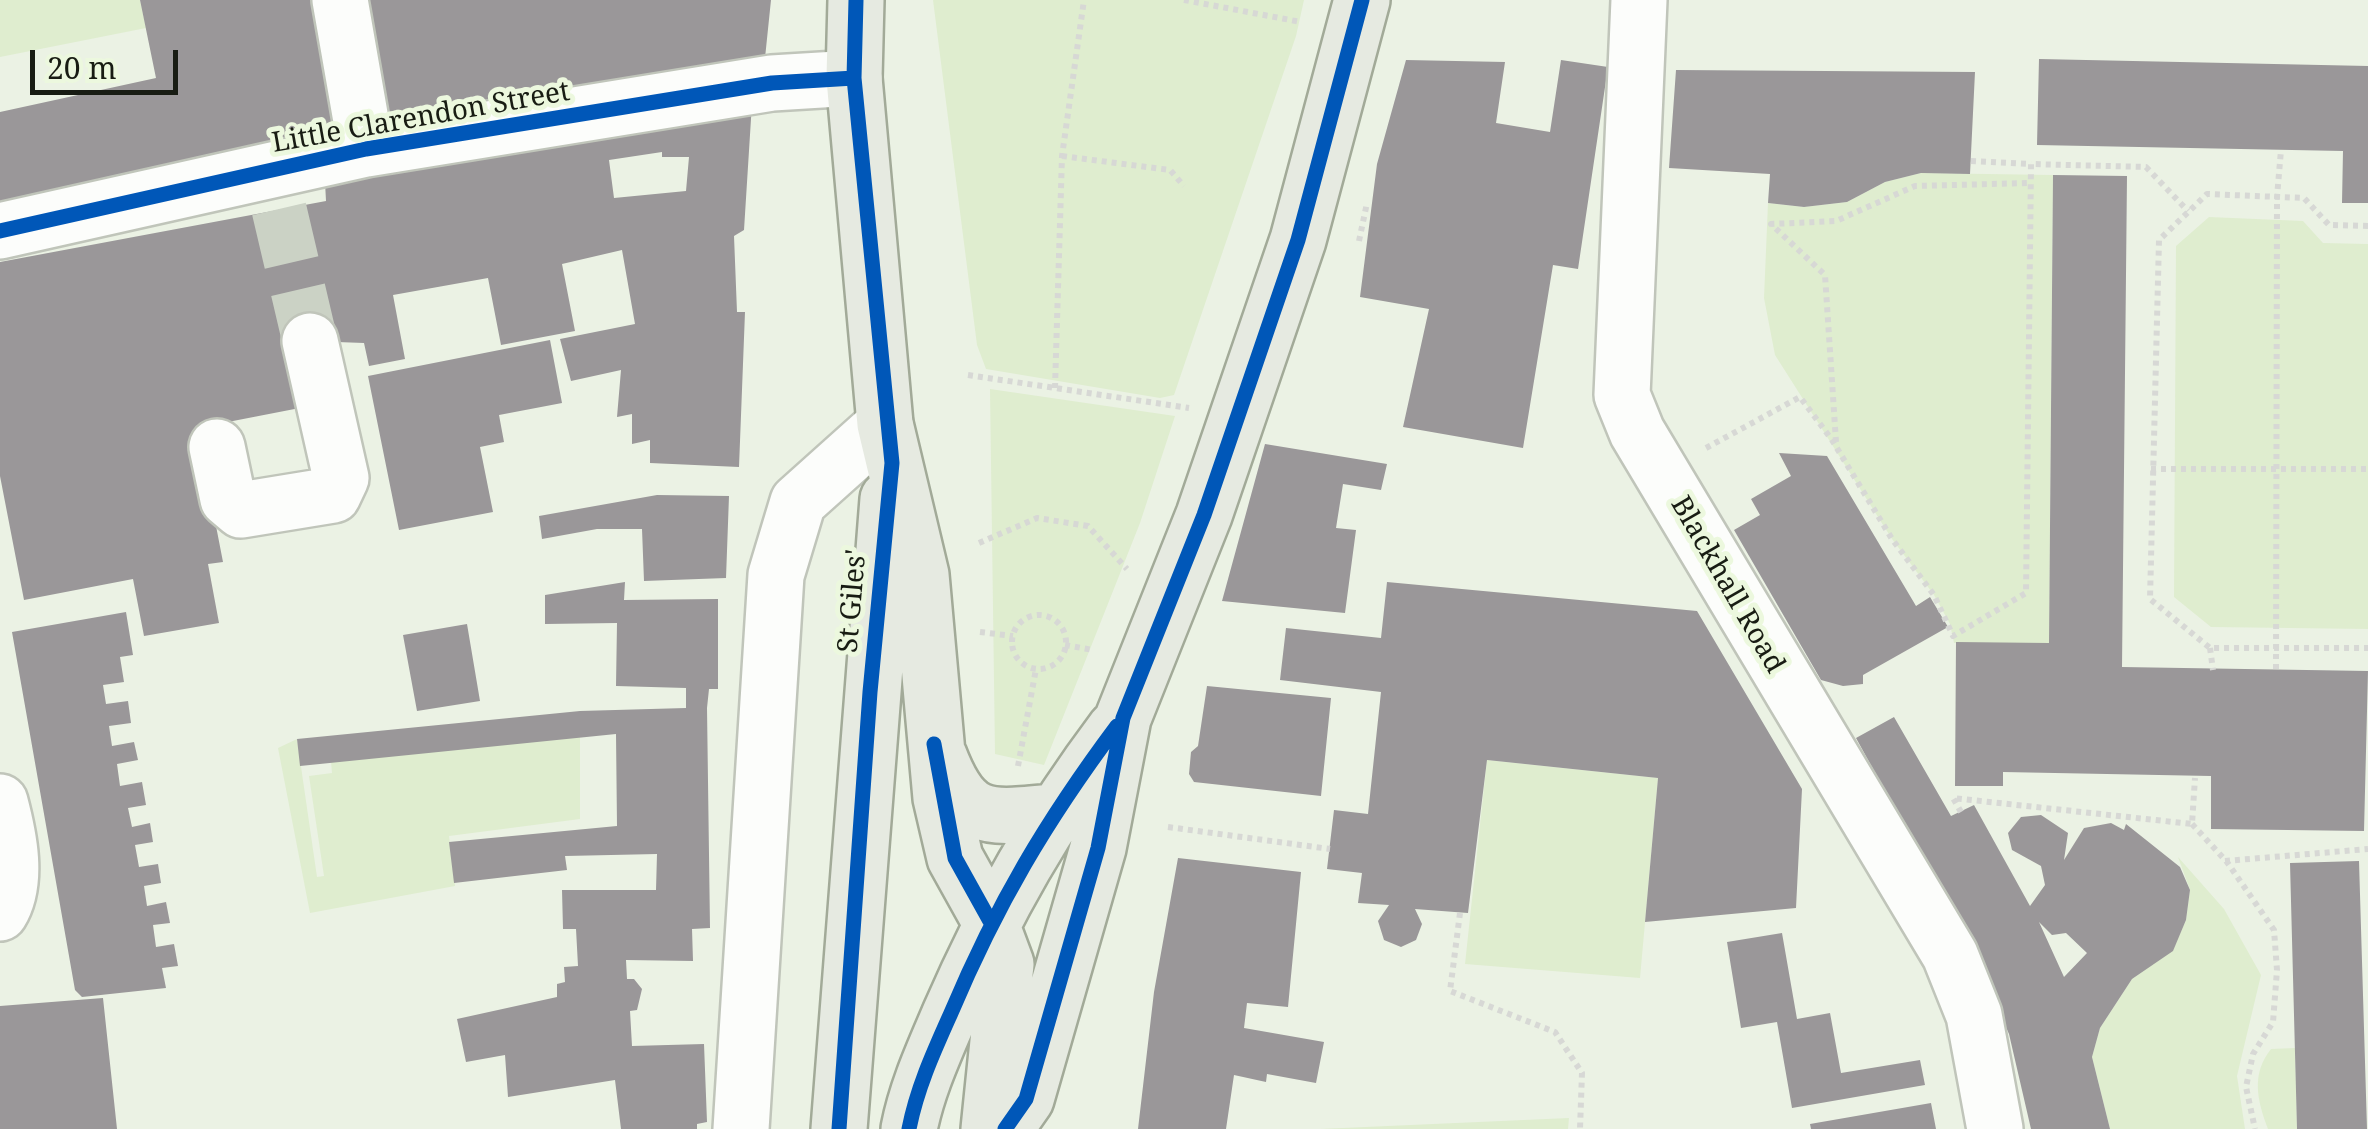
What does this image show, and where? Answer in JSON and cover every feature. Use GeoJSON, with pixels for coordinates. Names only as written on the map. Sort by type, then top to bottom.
{"type":"FeatureCollection","features":[{"type":"Feature","properties":{"kind":"main road","name":"St Giles'"},"geometry":{"type":"LineString","coordinates":[[856,0],[854,78],[888,443],[920,575],[934,744],[955,858],[990,921],[1006,964],[988,1129]]}},
{"type":"Feature","properties":{"kind":"main road"},"geometry":{"type":"LineString","coordinates":[[1005,1129],[1026,1100],[1098,848],[1123,718],[1204,514],[1298,240],[1362,0]]}},
{"type":"Feature","properties":{"kind":"main road","name":"St Giles'"},"geometry":{"type":"LineString","coordinates":[[839,1129],[888,443]]}},
{"type":"Feature","properties":{"kind":"main road"},"geometry":{"type":"LineString","coordinates":[[934,744],[952,789],[970,809],[995,817],[1034,798],[1123,718]]}},
{"type":"Feature","properties":{"kind":"main road"},"geometry":{"type":"LineString","coordinates":[[908,1129],[916,1094],[990,921],[1034,798]]}},
{"type":"Feature","properties":{"kind":"street"},"geometry":{"type":"LineString","coordinates":[[340,0],[366,149]]}},
{"type":"Feature","properties":{"kind":"street","name":"Blackhall Road"},"geometry":{"type":"LineString","coordinates":[[1639,0],[1622,395],[1657,466],[1950,955],[1974,1015],[1995,1129]]}},
{"type":"Feature","properties":{"kind":"street","name":"Little Clarendon Street"},"geometry":{"type":"LineString","coordinates":[[0,231],[275,190],[366,149],[772,82],[854,78]]}},
{"type":"Feature","properties":{"kind":"street"},"geometry":{"type":"LineString","coordinates":[[217,447],[228,499],[240,510],[333,495],[341,478],[310,342]]}},
{"type":"Feature","properties":{"kind":"street"},"geometry":{"type":"LineString","coordinates":[[741,1129],[776,575],[798,502],[888,443]]}},
{"type":"Feature","properties":{"kind":"street"},"geometry":{"type":"LineString","coordinates":[[0,802],[9,836],[10,898],[0,914]]}},
{"type":"Feature","properties":{"kind":"path"},"geometry":{"type":"LineString","coordinates":[[1055,388],[1062,156],[1084,0]]}},
{"type":"Feature","properties":{"kind":"path"},"geometry":{"type":"LineString","coordinates":[[1184,0],[1312,24]]}},
{"type":"Feature","properties":{"kind":"path"},"geometry":{"type":"LineString","coordinates":[[2276,670],[2280,150]]}},
{"type":"Feature","properties":{"kind":"path"},"geometry":{"type":"LineString","coordinates":[[1062,156],[1170,170],[1184,186]]}},
{"type":"Feature","properties":{"kind":"path"},"geometry":{"type":"LineString","coordinates":[[1971,161],[2146,167],[2188,212]]}},
{"type":"Feature","properties":{"kind":"path"},"geometry":{"type":"LineString","coordinates":[[1692,456],[1800,397],[1837,448],[1892,540],[1934,595],[1952,636],[2026,593],[2031,164]]}},
{"type":"Feature","properties":{"kind":"path"},"geometry":{"type":"LineString","coordinates":[[1837,448],[1826,275],[1771,224],[1836,221],[1915,186],[2030,183]]}},
{"type":"Feature","properties":{"kind":"path"},"geometry":{"type":"LineString","coordinates":[[2368,226],[2328,225],[2304,198],[2207,194],[2159,240],[2150,599],[2210,648],[2368,648]]}},
{"type":"Feature","properties":{"kind":"path"},"geometry":{"type":"LineString","coordinates":[[1359,241],[1370,244]]}},
{"type":"Feature","properties":{"kind":"path"},"geometry":{"type":"LineString","coordinates":[[968,375],[1190,408]]}},
{"type":"Feature","properties":{"kind":"path"},"geometry":{"type":"LineString","coordinates":[[2151,469],[2368,469]]}},
{"type":"Feature","properties":{"kind":"path"},"geometry":{"type":"LineString","coordinates":[[978,543],[1037,518],[1088,526],[1131,573]]}},
{"type":"Feature","properties":{"kind":"path"},"geometry":{"type":"LineString","coordinates":[[1031,614],[1056,620],[1067,635],[1062,658],[1046,671],[1027,668],[1012,650],[1013,636],[1014,629],[1031,614]]}},
{"type":"Feature","properties":{"kind":"path"},"geometry":{"type":"LineString","coordinates":[[980,632],[1013,636]]}},
{"type":"Feature","properties":{"kind":"path"},"geometry":{"type":"LineString","coordinates":[[1065,645],[1096,651]]}},
{"type":"Feature","properties":{"kind":"path"},"geometry":{"type":"LineString","coordinates":[[2210,648],[2213,670]]}},
{"type":"Feature","properties":{"kind":"path"},"geometry":{"type":"LineString","coordinates":[[1034,798],[1036,669]]}},
{"type":"Feature","properties":{"kind":"path"},"geometry":{"type":"LineString","coordinates":[[2192,824],[2195,778]]}},
{"type":"Feature","properties":{"kind":"path"},"geometry":{"type":"LineString","coordinates":[[1961,812],[1953,798],[2192,824],[2225,861],[2274,930],[2277,970],[2273,1022],[2253,1054],[2246,1087],[2255,1129]]}},
{"type":"Feature","properties":{"kind":"path"},"geometry":{"type":"LineString","coordinates":[[1168,828],[1330,849]]}},
{"type":"Feature","properties":{"kind":"path"},"geometry":{"type":"LineString","coordinates":[[2225,861],[2368,849]]}},
{"type":"Feature","properties":{"kind":"path"},"geometry":{"type":"LineString","coordinates":[[1460,912],[1450,991],[1555,1032],[1582,1073],[1580,1129]]}},
{"type":"Feature","properties":{"kind":"green space"},"geometry":{"type":"Polygon","coordinates":[[[0,0],[140,0],[146,28],[0,57],[0,0]]]}},
{"type":"Feature","properties":{"kind":"green space"},"geometry":{"type":"Polygon","coordinates":[[[933,0],[1304,0],[1296,36],[1174,395],[1160,398],[986,369],[977,345],[933,0]]]}},
{"type":"Feature","properties":{"kind":"green space"},"geometry":{"type":"Polygon","coordinates":[[[1921,173],[2053,175],[2049,643],[1954,643],[1950,624],[1934,595],[1892,539],[1775,355],[1764,298],[1768,203],[1804,207],[1847,202],[1885,182],[1921,173]]]}},
{"type":"Feature","properties":{"kind":"green space"},"geometry":{"type":"Polygon","coordinates":[[[2209,217],[2303,221],[2323,243],[2368,244],[2368,629],[2211,627],[2174,597],[2176,246],[2209,217]]]}},
{"type":"Feature","properties":{"kind":"green space"},"geometry":{"type":"Polygon","coordinates":[[[990,389],[1175,416],[1140,523],[1044,765],[995,754],[990,389]]]}},
{"type":"Feature","properties":{"kind":"green space"},"geometry":{"type":"Polygon","coordinates":[[[580,736],[580,819],[449,836],[455,886],[310,913],[278,748],[297,739],[317,877],[324,876],[309,776],[332,773],[331,762],[580,736]]]}},
{"type":"Feature","properties":{"kind":"green space"},"geometry":{"type":"Polygon","coordinates":[[[1487,760],[1658,778],[1640,978],[1465,964],[1487,760]]]}},
{"type":"Feature","properties":{"kind":"green space"},"geometry":{"type":"Polygon","coordinates":[[[2178,857],[2224,909],[2261,975],[2237,1076],[2245,1129],[2110,1129],[2092,1057],[2100,1028],[2132,979],[2173,950],[2186,920],[2190,890],[2178,857]]]}},
{"type":"Feature","properties":{"kind":"green space"},"geometry":{"type":"Polygon","coordinates":[[[2295,1048],[2297,1129],[2268,1129],[2259,1098],[2261,1068],[2271,1049],[2295,1048]]]}},
{"type":"Feature","properties":{"kind":"green space"},"geometry":{"type":"Polygon","coordinates":[[[1569,1118],[1568,1129],[1320,1129],[1569,1118]]]}},
{"type":"Feature","properties":{"kind":"building"},"geometry":{"type":"Polygon","coordinates":[[[140,0],[326,0],[352,125],[0,202],[0,112],[156,78],[140,0]]]}},
{"type":"Feature","properties":{"kind":"building"},"geometry":{"type":"Polygon","coordinates":[[[353,0],[771,0],[765,58],[372,117],[353,0]]]}},
{"type":"Feature","properties":{"kind":"building"},"geometry":{"type":"Polygon","coordinates":[[[2039,59],[2368,66],[2368,203],[2342,203],[2343,151],[2037,145],[2039,59]]]}},
{"type":"Feature","properties":{"kind":"building"},"geometry":{"type":"Polygon","coordinates":[[[1406,60],[1505,62],[1496,123],[1550,132],[1561,60],[1608,67],[1578,269],[1553,265],[1523,448],[1403,427],[1429,309],[1360,297],[1377,164],[1406,60]]]}},
{"type":"Feature","properties":{"kind":"building"},"geometry":{"type":"Polygon","coordinates":[[[1676,70],[1975,72],[1970,174],[1921,173],[1885,182],[1847,202],[1804,207],[1768,203],[1770,174],[1669,168],[1676,70]]]}},
{"type":"Feature","properties":{"kind":"building"},"geometry":{"type":"Polygon","coordinates":[[[752,103],[744,230],[734,236],[737,312],[745,312],[739,467],[650,463],[650,440],[632,444],[632,414],[617,417],[621,370],[571,381],[560,339],[635,324],[622,250],[562,264],[575,331],[501,345],[488,278],[393,295],[405,359],[369,366],[364,343],[310,341],[310,406],[197,428],[223,562],[208,564],[219,623],[144,636],[133,579],[24,600],[0,476],[0,262],[326,201],[325,182],[752,103]],[[662,152],[609,160],[614,198],[686,191],[689,157],[662,157],[662,152]]]}},
{"type":"Feature","properties":{"kind":"building"},"geometry":{"type":"Polygon","coordinates":[[[2053,175],[2127,176],[2122,667],[2368,671],[2364,831],[2211,829],[2211,776],[2003,772],[2003,786],[1955,786],[1956,642],[2049,643],[2053,175]]]}},
{"type":"Feature","properties":{"kind":"building"},"geometry":{"type":"Polygon","coordinates":[[[550,340],[562,403],[499,415],[504,442],[480,447],[493,512],[399,530],[368,376],[550,340]]]}},
{"type":"Feature","properties":{"kind":"building"},"geometry":{"type":"Polygon","coordinates":[[[1265,444],[1387,464],[1381,490],[1343,484],[1336,528],[1356,530],[1345,613],[1222,601],[1265,444]]]}},
{"type":"Feature","properties":{"kind":"building"},"geometry":{"type":"Polygon","coordinates":[[[1779,453],[1827,456],[1916,606],[1930,597],[1948,627],[1863,675],[1863,684],[1843,686],[1821,680],[1734,530],[1760,515],[1751,499],[1791,476],[1779,453]]]}},
{"type":"Feature","properties":{"kind":"building"},"geometry":{"type":"Polygon","coordinates":[[[657,495],[729,496],[726,578],[644,581],[642,529],[597,529],[542,539],[539,516],[657,495]]]}},
{"type":"Feature","properties":{"kind":"building"},"geometry":{"type":"Polygon","coordinates":[[[625,582],[624,600],[718,599],[718,689],[709,689],[707,708],[710,928],[692,929],[693,961],[626,960],[627,979],[634,979],[642,989],[637,1010],[630,1011],[632,1046],[704,1044],[707,1122],[697,1124],[697,1129],[621,1129],[615,1080],[508,1097],[505,1055],[466,1062],[457,1019],[557,997],[557,984],[565,982],[564,967],[578,966],[576,929],[563,929],[562,890],[656,890],[657,854],[565,856],[567,870],[454,883],[449,842],[617,826],[616,734],[300,766],[297,739],[580,711],[686,708],[686,688],[616,686],[617,623],[545,624],[545,595],[625,582]]]}},
{"type":"Feature","properties":{"kind":"building"},"geometry":{"type":"Polygon","coordinates":[[[1387,582],[1697,611],[1802,789],[1796,908],[1645,922],[1658,778],[1487,760],[1468,913],[1415,909],[1422,924],[1416,940],[1401,947],[1384,940],[1378,921],[1389,905],[1358,903],[1362,873],[1327,869],[1334,810],[1368,814],[1381,692],[1280,680],[1286,628],[1381,638],[1387,582]]]}},
{"type":"Feature","properties":{"kind":"building"},"geometry":{"type":"Polygon","coordinates":[[[126,612],[133,655],[120,657],[124,682],[103,685],[106,704],[128,701],[131,723],[109,726],[112,746],[134,742],[138,760],[117,764],[120,786],[142,782],[146,805],[128,808],[132,827],[150,823],[153,842],[135,845],[139,867],[158,864],[161,883],[144,886],[147,906],[166,902],[170,923],[153,925],[156,947],[174,944],[178,966],[162,968],[166,988],[82,997],[75,990],[12,632],[126,612]]]}},
{"type":"Feature","properties":{"kind":"building"},"geometry":{"type":"Polygon","coordinates":[[[467,624],[480,701],[417,711],[403,635],[467,624]]]}},
{"type":"Feature","properties":{"kind":"building"},"geometry":{"type":"Polygon","coordinates":[[[1207,686],[1331,698],[1321,796],[1194,782],[1189,774],[1191,752],[1198,746],[1207,686]]]}},
{"type":"Feature","properties":{"kind":"building"},"geometry":{"type":"Polygon","coordinates":[[[1894,717],[1951,816],[1974,805],[2030,906],[2045,885],[2041,866],[2012,850],[2008,833],[2021,817],[2041,815],[2068,833],[2064,860],[2084,828],[2111,823],[2124,830],[2126,824],[2180,867],[2190,890],[2186,920],[2173,951],[2132,979],[2100,1028],[2092,1057],[2110,1129],[2031,1129],[2009,1034],[1960,928],[1856,738],[1894,717]],[[2039,922],[2064,977],[2087,953],[2066,933],[2052,935],[2039,922]]]}},
{"type":"Feature","properties":{"kind":"building"},"geometry":{"type":"Polygon","coordinates":[[[1178,858],[1301,872],[1288,1007],[1247,1003],[1244,1028],[1324,1042],[1316,1083],[1267,1074],[1266,1082],[1234,1075],[1226,1129],[1138,1129],[1154,992],[1178,858]]]}},
{"type":"Feature","properties":{"kind":"building"},"geometry":{"type":"Polygon","coordinates":[[[2359,861],[2367,1129],[2297,1129],[2290,863],[2359,861]]]}},
{"type":"Feature","properties":{"kind":"building"},"geometry":{"type":"Polygon","coordinates":[[[1782,933],[1797,1019],[1830,1013],[1841,1073],[1920,1060],[1925,1085],[1792,1108],[1777,1022],[1741,1028],[1727,942],[1782,933]]]}},
{"type":"Feature","properties":{"kind":"building"},"geometry":{"type":"Polygon","coordinates":[[[103,998],[117,1129],[0,1129],[0,1006],[103,998]]]}},
{"type":"Feature","properties":{"kind":"building"},"geometry":{"type":"Polygon","coordinates":[[[1931,1103],[1936,1129],[1811,1129],[1810,1124],[1931,1103]]]}},
{"type":"Feature","properties":{"kind":"tunnel"},"geometry":{"type":"LineString","coordinates":[[279,209],[310,341]]}},
{"type":"Feature","properties":{"kind":"cycle path"},"geometry":{"type":"LineString","coordinates":[[839,1129],[870,692],[892,463],[854,78],[856,0]]}},
{"type":"Feature","properties":{"kind":"cycle path"},"geometry":{"type":"LineString","coordinates":[[1005,1129],[1026,1099],[1098,848],[1123,718],[1204,515],[1298,240],[1362,0]]}},
{"type":"Feature","properties":{"kind":"cycle path"},"geometry":{"type":"LineString","coordinates":[[0,231],[366,149],[772,83],[854,78]]}},
{"type":"Feature","properties":{"kind":"cycle path"},"geometry":{"type":"LineString","coordinates":[[909,1129],[932,1056],[1005,899],[1045,830],[1117,726]]}},
{"type":"Feature","properties":{"kind":"cycle path"},"geometry":{"type":"LineString","coordinates":[[934,744],[955,858],[990,921]]}}]}
